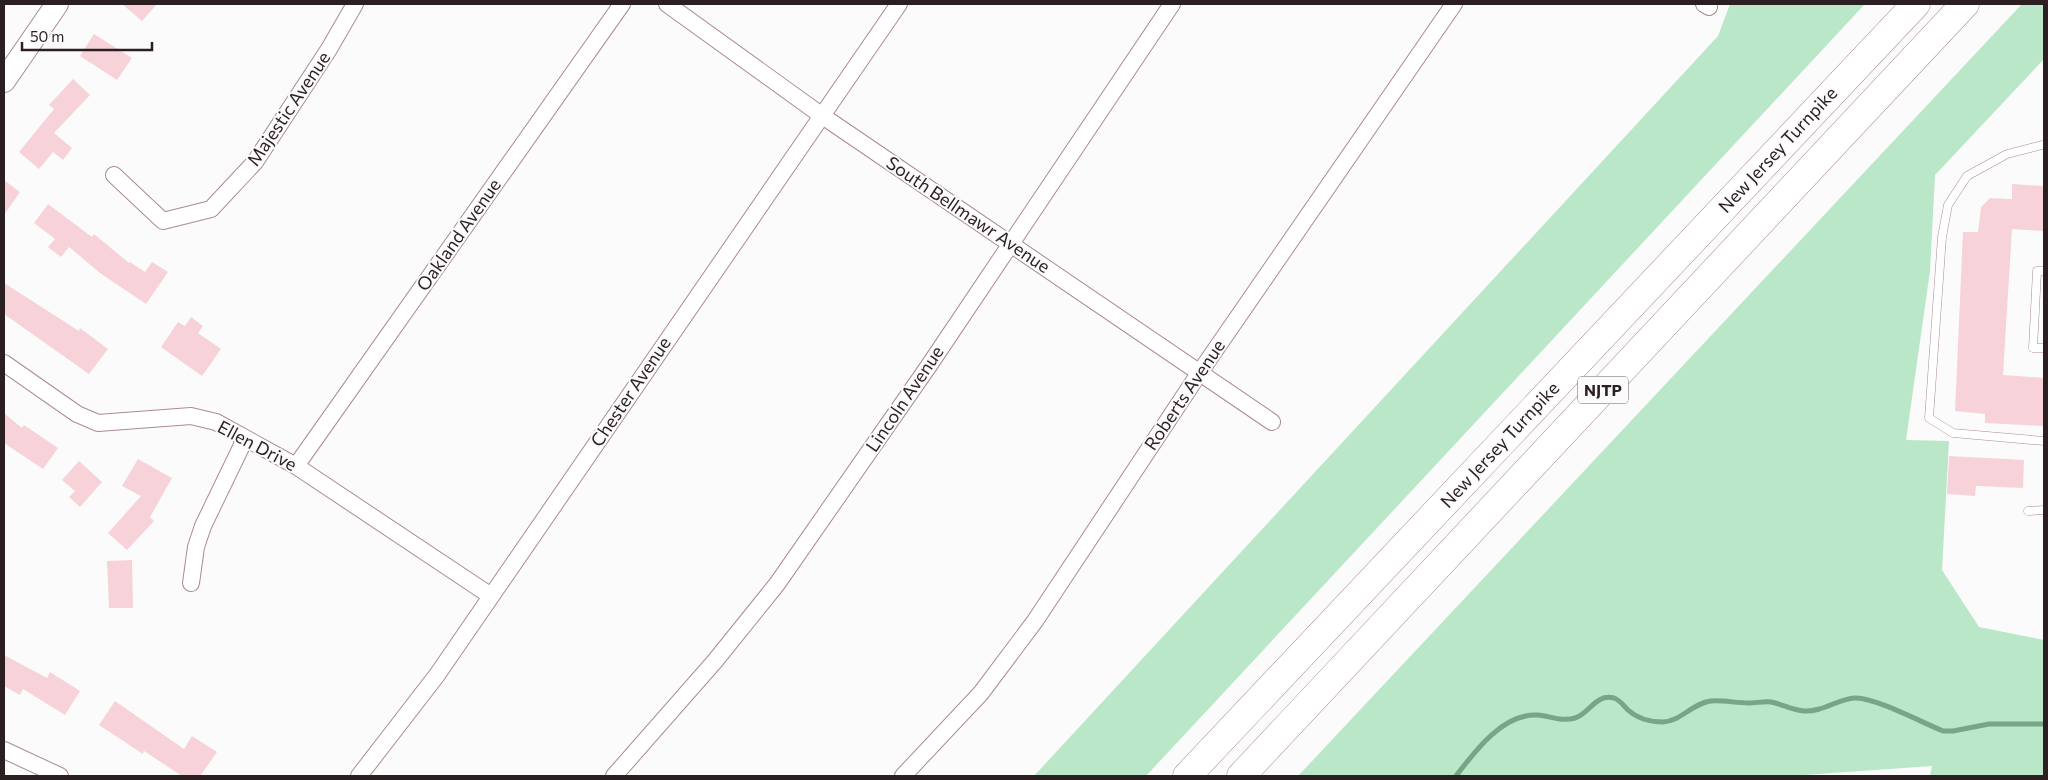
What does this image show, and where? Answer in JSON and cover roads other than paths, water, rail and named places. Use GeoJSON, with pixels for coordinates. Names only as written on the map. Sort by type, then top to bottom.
{"type":"FeatureCollection","features":[{"type":"Feature","properties":{"kind":"highway","name":"New Jersey Turnpike"},"geometry":{"type":"LineString","coordinates":[[1187,776],[1916,4]]}},
{"type":"Feature","properties":{"kind":"highway","name":"New Jersey Turnpike"},"geometry":{"type":"LineString","coordinates":[[1241,776],[1965,4]]}},
{"type":"Feature","properties":{"kind":"main road"},"geometry":{"type":"LineString","coordinates":[[6,74],[57,4]]}},
{"type":"Feature","properties":{"kind":"street","name":"Majestic Avenue"},"geometry":{"type":"LineString","coordinates":[[114,175],[163,221],[211,209],[256,162],[329,49],[355,4]]}},
{"type":"Feature","properties":{"kind":"street","name":"Oakland Avenue"},"geometry":{"type":"LineString","coordinates":[[296,466],[622,4]]}},
{"type":"Feature","properties":{"kind":"street","name":"South Bellmawr Avenue"},"geometry":{"type":"LineString","coordinates":[[667,4],[821,115],[1272,422]]}},
{"type":"Feature","properties":{"kind":"street","name":"Chester Avenue"},"geometry":{"type":"LineString","coordinates":[[359,776],[437,675],[899,4]]}},
{"type":"Feature","properties":{"kind":"street","name":"Lincoln Avenue"},"geometry":{"type":"LineString","coordinates":[[614,776],[716,661],[777,584],[922,375],[1172,4]]}},
{"type":"Feature","properties":{"kind":"street","name":"Roberts Avenue"},"geometry":{"type":"LineString","coordinates":[[903,776],[981,693],[1029,629],[1200,372],[1454,4]]}},
{"type":"Feature","properties":{"kind":"street","name":"Ellen Drive"},"geometry":{"type":"LineString","coordinates":[[4,363],[77,414],[98,424],[191,416],[216,422],[296,466],[491,596]]}},
{"type":"Feature","properties":{"kind":"street"},"geometry":{"type":"LineString","coordinates":[[191,583],[196,547],[203,526],[245,439]]}},
{"type":"Feature","properties":{"kind":"street"},"geometry":{"type":"LineString","coordinates":[[4,750],[60,776]]}},
{"type":"Feature","properties":{"kind":"lane"},"geometry":{"type":"LineString","coordinates":[[2044,144],[2007,154],[1967,176],[1948,205],[1942,237],[1929,418],[1953,433],[2044,441]]}},
{"type":"Feature","properties":{"kind":"lane"},"geometry":{"type":"LineString","coordinates":[[2044,271],[2037,270],[2033,348],[2044,348]]}},
{"type":"Feature","properties":{"kind":"lane"},"geometry":{"type":"LineString","coordinates":[[2028,510],[2044,510]]}},
{"type":"Feature","properties":{"kind":"waterway"},"geometry":{"type":"LineString","coordinates":[[1456,776],[1491,735],[1513,720],[1525,716],[1538,715],[1561,719],[1575,718],[1597,701],[1608,697],[1618,700],[1640,718],[1658,722],[1676,719],[1698,705],[1711,701],[1771,702],[1795,709],[1811,711],[1855,698],[1886,706],[1943,731],[1953,731],[1989,724],[2044,724]]}}]}
